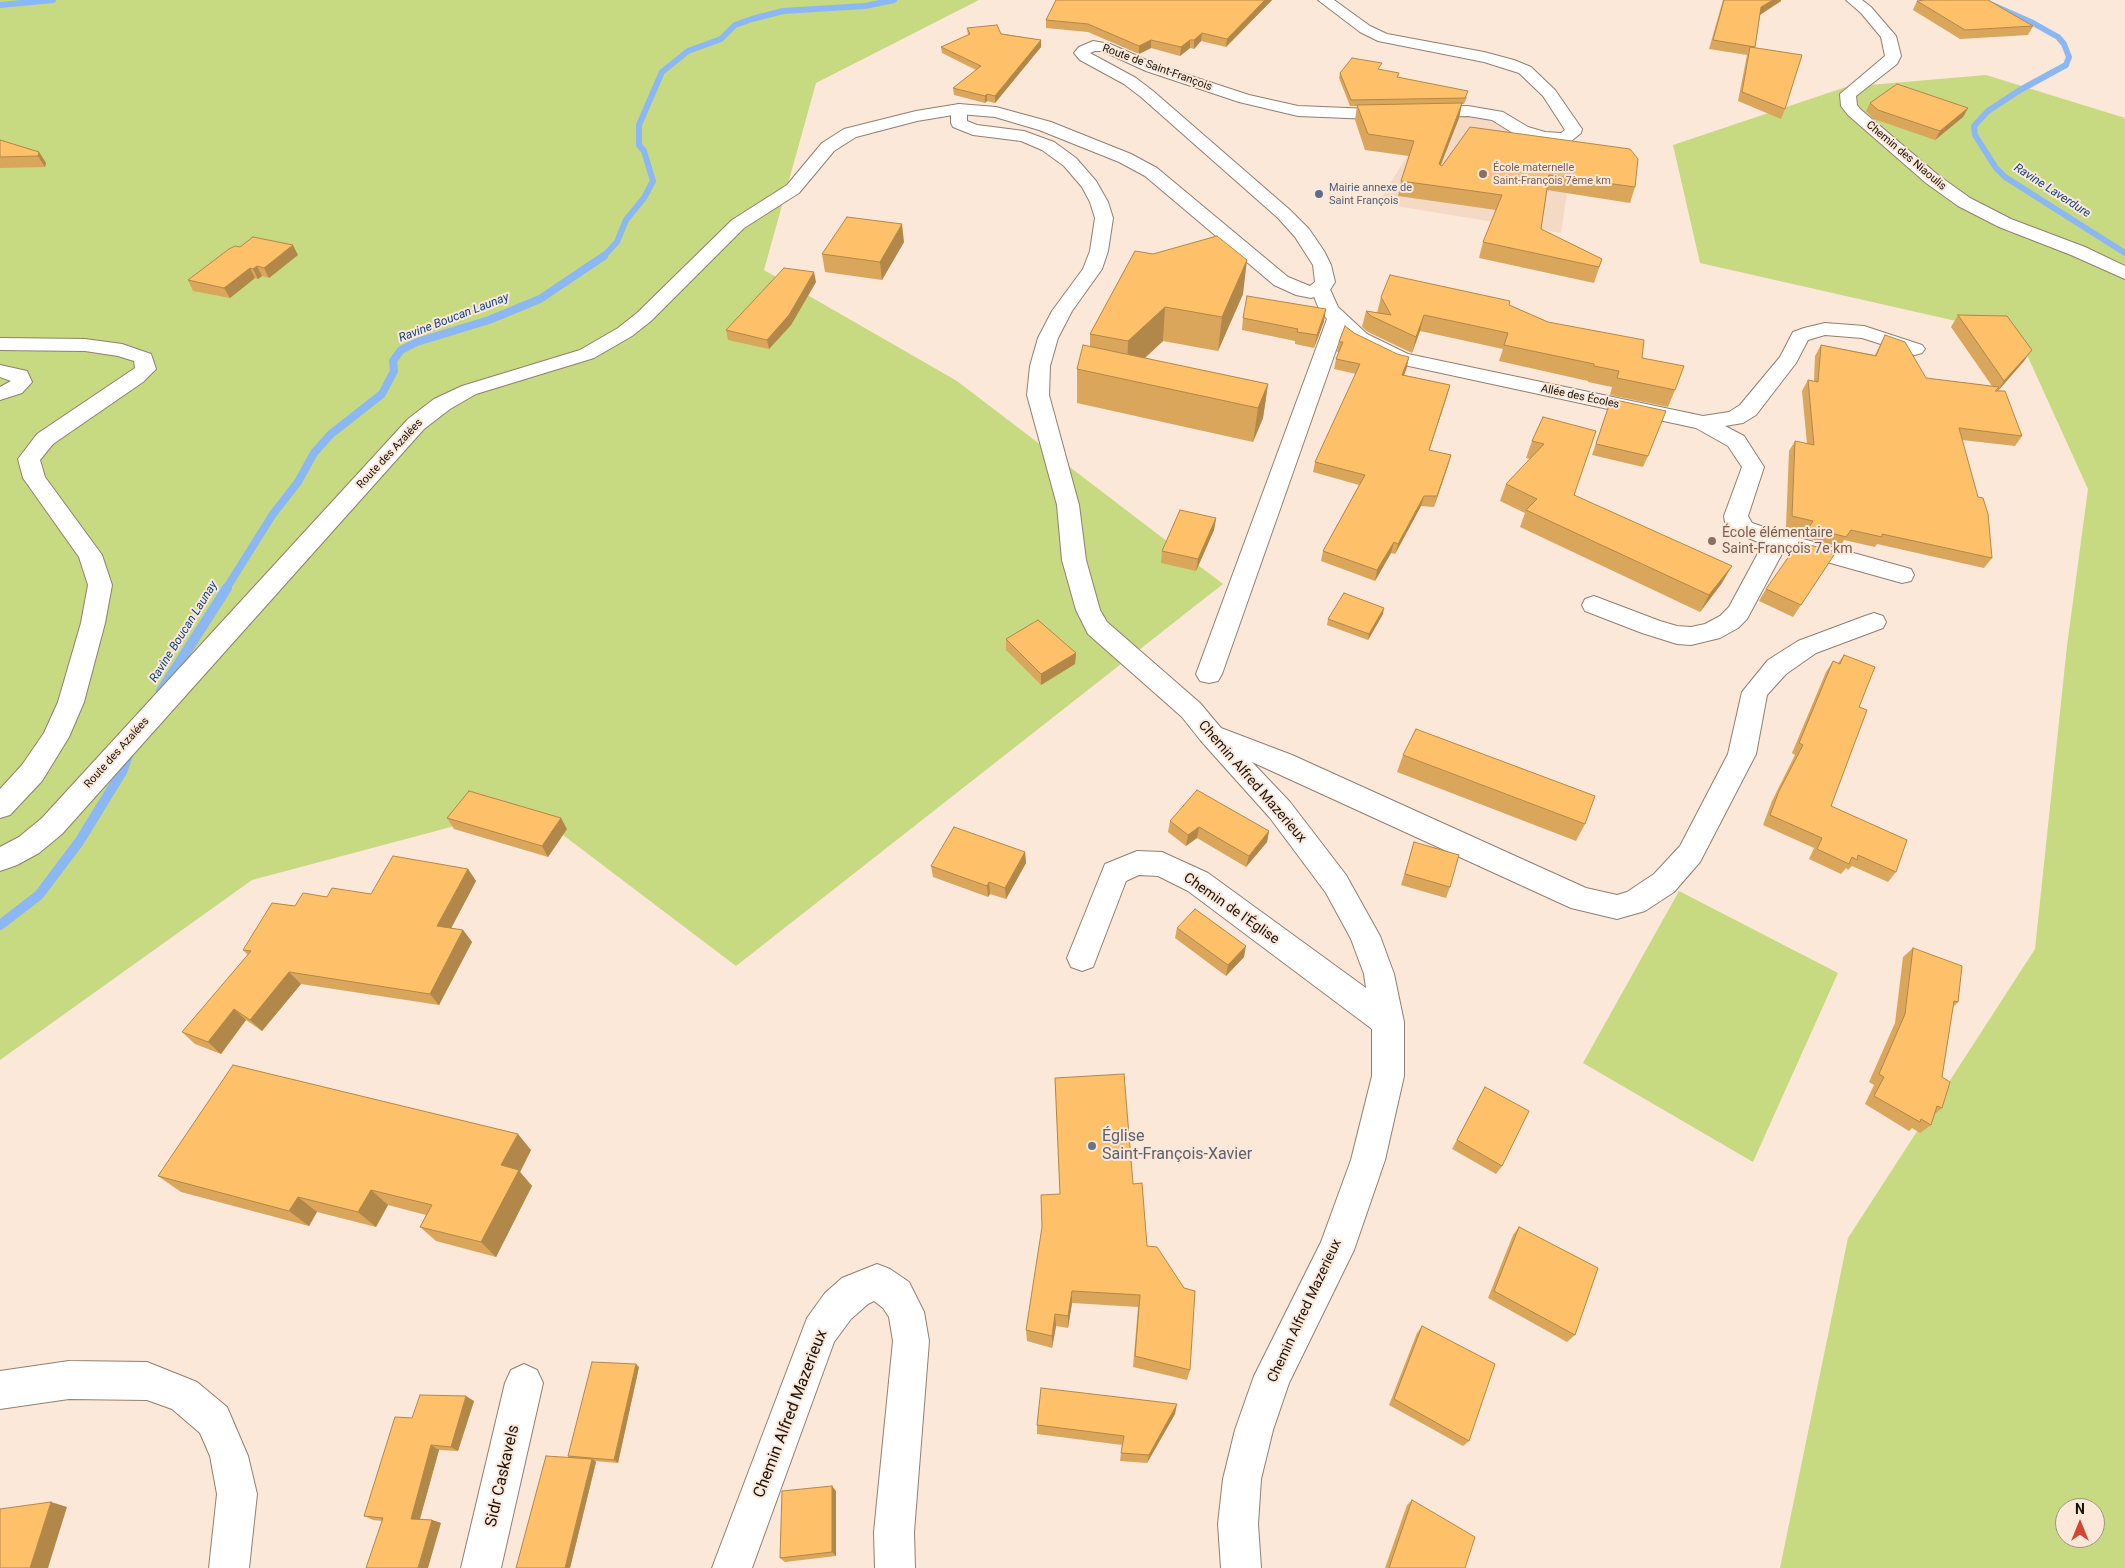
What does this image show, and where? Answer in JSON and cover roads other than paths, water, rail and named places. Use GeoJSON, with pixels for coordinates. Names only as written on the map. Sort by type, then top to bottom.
{"type":"FeatureCollection","features":[{"type":"Feature","properties":{"kind":"street","name":"Route de Saint-François"},"geometry":{"type":"LineString","coordinates":[[1321,289],[1325,282],[1322,266],[1315,251],[1302,233],[1284,214],[1130,80],[1085,57],[1082,54],[1084,50],[1093,46],[1105,47],[1152,68],[1245,99],[1298,111],[1371,114],[1468,111],[1497,116],[1522,131],[1545,137],[1570,136],[1574,129],[1549,93],[1526,70],[1484,57],[1412,45],[1383,38],[1365,29],[1325,0]]}},
{"type":"Feature","properties":{"kind":"street","name":"Chemin des Niaoulis"},"geometry":{"type":"LineString","coordinates":[[1853,0],[1866,10],[1888,36],[1893,56],[1891,62],[1848,94],[1846,99],[1854,112],[1932,179],[1964,202],[2006,223],[2078,251],[2125,273]]}},
{"type":"Feature","properties":{"kind":"street"},"geometry":{"type":"LineString","coordinates":[[959,109],[976,109],[1017,116],[1125,158],[1150,172],[1172,188],[1281,281],[1303,291],[1311,292],[1321,289]]}},
{"type":"Feature","properties":{"kind":"street","name":"Chemin Alfred Mazerieux"},"geometry":{"type":"LineString","coordinates":[[959,109],[959,123],[973,130],[1024,136],[1048,146],[1070,162],[1090,186],[1099,202],[1104,218],[1099,251],[1092,269],[1062,311],[1048,338],[1040,366],[1038,395],[1068,505],[1074,560],[1088,610],[1097,628],[1191,710],[1210,734],[1280,810],[1336,884],[1365,936],[1379,974],[1388,1022],[1388,1076],[1368,1160],[1336,1250],[1273,1376],[1254,1430],[1242,1479],[1238,1524],[1241,1568]]}},
{"type":"Feature","properties":{"kind":"street","name":"Route des Azalées"},"geometry":{"type":"LineString","coordinates":[[0,859],[29,845],[52,826],[416,424],[442,404],[469,390],[587,354],[625,332],[644,317],[738,224],[793,189],[828,147],[838,139],[876,125],[959,109]]}},
{"type":"Feature","properties":{"kind":"street","name":"Allée des Écoles"},"geometry":{"type":"LineString","coordinates":[[1321,289],[1329,309],[1360,338],[1402,359],[1703,423],[1735,418],[1748,410],[1789,359],[1800,336],[1811,332],[1825,329],[1864,332],[1916,349]]}},
{"type":"Feature","properties":{"kind":"street"},"geometry":{"type":"LineString","coordinates":[[1209,674],[1337,318]]}},
{"type":"Feature","properties":{"kind":"street"},"geometry":{"type":"LineString","coordinates":[[0,344],[85,346],[122,350],[144,358],[146,369],[136,378],[45,439],[30,459],[34,478],[90,555],[100,585],[93,623],[71,702],[56,737],[32,773],[0,807]]}},
{"type":"Feature","properties":{"kind":"street"},"geometry":{"type":"LineString","coordinates":[[0,371],[20,375],[22,382],[15,389],[0,394]]}},
{"type":"Feature","properties":{"kind":"street"},"geometry":{"type":"LineString","coordinates":[[1703,423],[1736,441],[1753,467],[1736,516],[1737,522],[1744,528],[1777,540],[1902,575]]}},
{"type":"Feature","properties":{"kind":"street"},"geometry":{"type":"LineString","coordinates":[[1594,605],[1677,635],[1691,636],[1711,632],[1729,622],[1738,613],[1777,540]]}},
{"type":"Feature","properties":{"kind":"street"},"geometry":{"type":"LineString","coordinates":[[1210,734],[1282,762],[1581,899],[1617,907],[1635,902],[1664,883],[1690,854],[1742,754],[1755,692],[1777,667],[1807,647],[1874,622]]}},
{"type":"Feature","properties":{"kind":"street","name":"Chemin de l'Église"},"geometry":{"type":"LineString","coordinates":[[1082,958],[1115,873],[1137,863],[1162,864],[1198,882],[1388,1022]]}},
{"type":"Feature","properties":{"kind":"street","name":"Chemin Alfred Mazerieux"},"geometry":{"type":"LineString","coordinates":[[732,1568],[820,1331],[838,1306],[855,1291],[877,1282],[896,1295],[901,1303],[906,1312],[911,1341],[894,1532],[895,1568]]}},
{"type":"Feature","properties":{"kind":"street"},"geometry":{"type":"LineString","coordinates":[[0,1390],[69,1380],[147,1382],[184,1395],[214,1420],[229,1456],[237,1494],[229,1568]]}},
{"type":"Feature","properties":{"kind":"street","name":"Sidr Caskavels"},"geometry":{"type":"LineString","coordinates":[[481,1568],[524,1383]]}},
{"type":"Feature","properties":{"kind":"waterway"},"geometry":{"type":"LineString","coordinates":[[0,5],[53,0]]}},
{"type":"Feature","properties":{"kind":"waterway","name":"Ravine Boucan Launay"},"geometry":{"type":"LineString","coordinates":[[604,256],[617,242],[626,220],[644,198],[653,181],[644,151],[639,145],[639,125],[662,72],[688,51],[721,39],[735,25],[752,19],[783,11],[865,6],[894,0]]}},
{"type":"Feature","properties":{"kind":"waterway","name":"Ravine Laverdure"},"geometry":{"type":"LineString","coordinates":[[1981,0],[2033,23],[2058,37],[2064,44],[2069,57],[2066,65],[2020,90],[1988,111],[1974,126],[1975,135],[1996,168],[2005,177],[2125,253]]}},
{"type":"Feature","properties":{"kind":"waterway","name":"Ravine Boucan Launay"},"geometry":{"type":"LineString","coordinates":[[226,589],[273,514],[298,482],[314,453],[331,434],[382,394],[394,371],[393,361],[401,350],[417,342],[489,320],[540,299],[604,256]]}},
{"type":"Feature","properties":{"kind":"waterway","name":"Ravine Boucan Launay"},"geometry":{"type":"LineString","coordinates":[[161,691],[227,588]]}},
{"type":"Feature","properties":{"kind":"waterway","name":"Ravine Boucan Launay"},"geometry":{"type":"LineString","coordinates":[[0,925],[39,895],[79,842],[122,772],[130,750]]}},
{"type":"Feature","properties":{"kind":"place","name":"École maternelle Saint-François 7ème km"},"geometry":{"type":"Point","coordinates":[1483,174]}},
{"type":"Feature","properties":{"kind":"place","name":"Mairie annexe de Saint François"},"geometry":{"type":"Point","coordinates":[1319,194]}},
{"type":"Feature","properties":{"kind":"place","name":"École élémentaire Saint-François 7e km"},"geometry":{"type":"Point","coordinates":[1712,541]}},
{"type":"Feature","properties":{"kind":"place","name":"Église Saint-François-Xavier"},"geometry":{"type":"Point","coordinates":[1092,1146]}}]}
